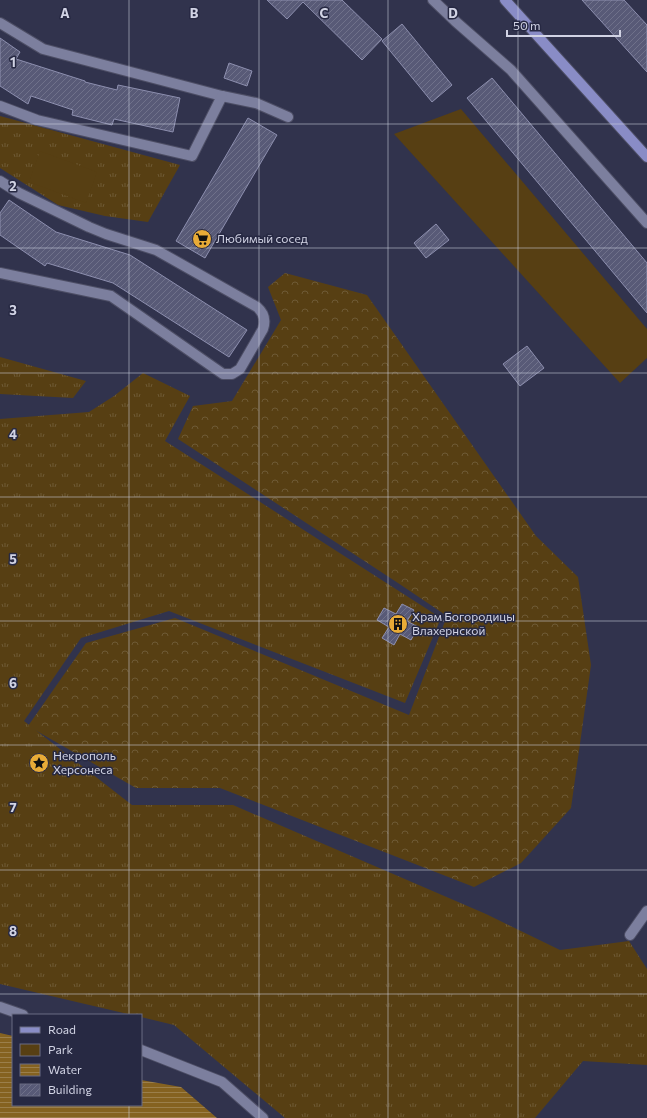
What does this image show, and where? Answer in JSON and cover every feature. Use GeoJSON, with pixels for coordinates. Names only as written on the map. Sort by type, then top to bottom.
{"type":"FeatureCollection","features":[{"type":"Feature","properties":{"kind":"main road"},"geometry":{"type":"LineString","coordinates":[[506,0],[647,158]]}},
{"type":"Feature","properties":{"kind":"street"},"geometry":{"type":"LineString","coordinates":[[433,0],[455,21],[490,50],[510,70],[647,223]]}},
{"type":"Feature","properties":{"kind":"street"},"geometry":{"type":"LineString","coordinates":[[0,23],[44,49],[222,96],[256,103],[288,117]]}},
{"type":"Feature","properties":{"kind":"street"},"geometry":{"type":"LineString","coordinates":[[0,106],[37,120],[192,156],[222,96]]}},
{"type":"Feature","properties":{"kind":"street"},"geometry":{"type":"LineString","coordinates":[[0,181],[19,193],[89,227],[156,250],[257,307],[264,314],[265,324],[240,369],[237,372],[228,375],[223,374],[111,296],[0,272]]}},
{"type":"Feature","properties":{"kind":"street"},"geometry":{"type":"LineString","coordinates":[[630,934],[647,911]]}},
{"type":"Feature","properties":{"kind":"street"},"geometry":{"type":"LineString","coordinates":[[0,1007],[20,1014]]}},
{"type":"Feature","properties":{"kind":"street"},"geometry":{"type":"LineString","coordinates":[[142,1050],[222,1082],[262,1118]]}},
{"type":"Feature","properties":{"kind":"green space"},"geometry":{"type":"Polygon","coordinates":[[[461,109],[647,329],[647,358],[620,383],[394,134],[461,109]]]}},
{"type":"Feature","properties":{"kind":"green space"},"geometry":{"type":"Polygon","coordinates":[[[0,116],[180,165],[148,222],[105,216],[58,205],[0,168],[0,116]]]}},
{"type":"Feature","properties":{"kind":"green space"},"geometry":{"type":"Polygon","coordinates":[[[40,151],[97,172],[86,203],[29,182],[40,151]]]}},
{"type":"Feature","properties":{"kind":"green space"},"geometry":{"type":"Polygon","coordinates":[[[285,273],[367,295],[536,536],[578,577],[591,665],[571,808],[521,863],[474,887],[220,788],[136,788],[28,726],[86,643],[175,618],[409,715],[447,616],[178,439],[193,406],[232,401],[281,320],[268,287],[285,273]]]}},
{"type":"Feature","properties":{"kind":"green space"},"geometry":{"type":"Polygon","coordinates":[[[0,357],[86,381],[73,398],[0,394],[0,357]]]}},
{"type":"Feature","properties":{"kind":"green space","name":"Некрополь Херсонеса"},"geometry":{"type":"Polygon","coordinates":[[[143,373],[190,396],[165,441],[441,618],[405,703],[169,611],[81,638],[24,721],[132,805],[233,805],[486,914],[560,950],[629,941],[647,969],[647,1065],[583,1061],[535,1118],[285,1118],[174,1025],[142,1017],[142,1014],[128,1014],[0,984],[0,419],[89,412],[114,396],[143,373]]]}},
{"type":"Feature","properties":{"kind":"water"},"geometry":{"type":"Polygon","coordinates":[[[0,1033],[12,1036],[12,1106],[142,1106],[142,1080],[181,1087],[217,1118],[0,1118],[0,1033]]]}},
{"type":"Feature","properties":{"kind":"building"},"geometry":{"type":"Polygon","coordinates":[[[267,0],[342,0],[382,39],[362,60],[303,2],[287,19],[267,0]]]}},
{"type":"Feature","properties":{"kind":"building"},"geometry":{"type":"Polygon","coordinates":[[[582,0],[624,0],[647,25],[647,72],[582,0]]]}},
{"type":"Feature","properties":{"kind":"building"},"geometry":{"type":"Polygon","coordinates":[[[402,24],[452,85],[432,102],[382,41],[402,24]]]}},
{"type":"Feature","properties":{"kind":"building"},"geometry":{"type":"Polygon","coordinates":[[[0,38],[20,52],[16,59],[85,82],[117,90],[118,85],[180,98],[173,132],[114,119],[112,125],[72,115],[73,110],[31,96],[28,104],[0,86],[0,38]]]}},
{"type":"Feature","properties":{"kind":"building"},"geometry":{"type":"Polygon","coordinates":[[[229,63],[252,71],[247,86],[224,78],[229,63]]]}},
{"type":"Feature","properties":{"kind":"building"},"geometry":{"type":"Polygon","coordinates":[[[492,78],[647,263],[647,313],[467,98],[492,78]]]}},
{"type":"Feature","properties":{"kind":"building"},"geometry":{"type":"Polygon","coordinates":[[[248,118],[277,135],[205,258],[176,241],[248,118]]]}},
{"type":"Feature","properties":{"kind":"building"},"geometry":{"type":"Polygon","coordinates":[[[9,200],[56,232],[130,255],[247,330],[229,357],[113,283],[47,263],[45,266],[0,235],[0,213],[9,200]]]}},
{"type":"Feature","properties":{"kind":"building"},"geometry":{"type":"Polygon","coordinates":[[[436,224],[449,240],[426,258],[414,243],[436,224]]]}},
{"type":"Feature","properties":{"kind":"building"},"geometry":{"type":"Polygon","coordinates":[[[527,346],[544,368],[520,386],[503,364],[527,346]]]}},
{"type":"Feature","properties":{"kind":"building","name":"Храм Богородицы Влахернской"},"geometry":{"type":"Polygon","coordinates":[[[402,604],[414,610],[407,621],[418,627],[411,640],[400,634],[394,645],[382,638],[389,627],[377,620],[384,608],[396,614],[402,604]]]}},
{"type":"Feature","properties":{"kind":"place","name":"Любимый сосед"},"geometry":{"type":"Point","coordinates":[202,239]}},
{"type":"Feature","properties":{"kind":"place","name":"Храм Богородицы Влахернской"},"geometry":{"type":"Point","coordinates":[398,624]}},
{"type":"Feature","properties":{"kind":"place","name":"Некрополь Херсонеса"},"geometry":{"type":"Point","coordinates":[39,763]}}]}
